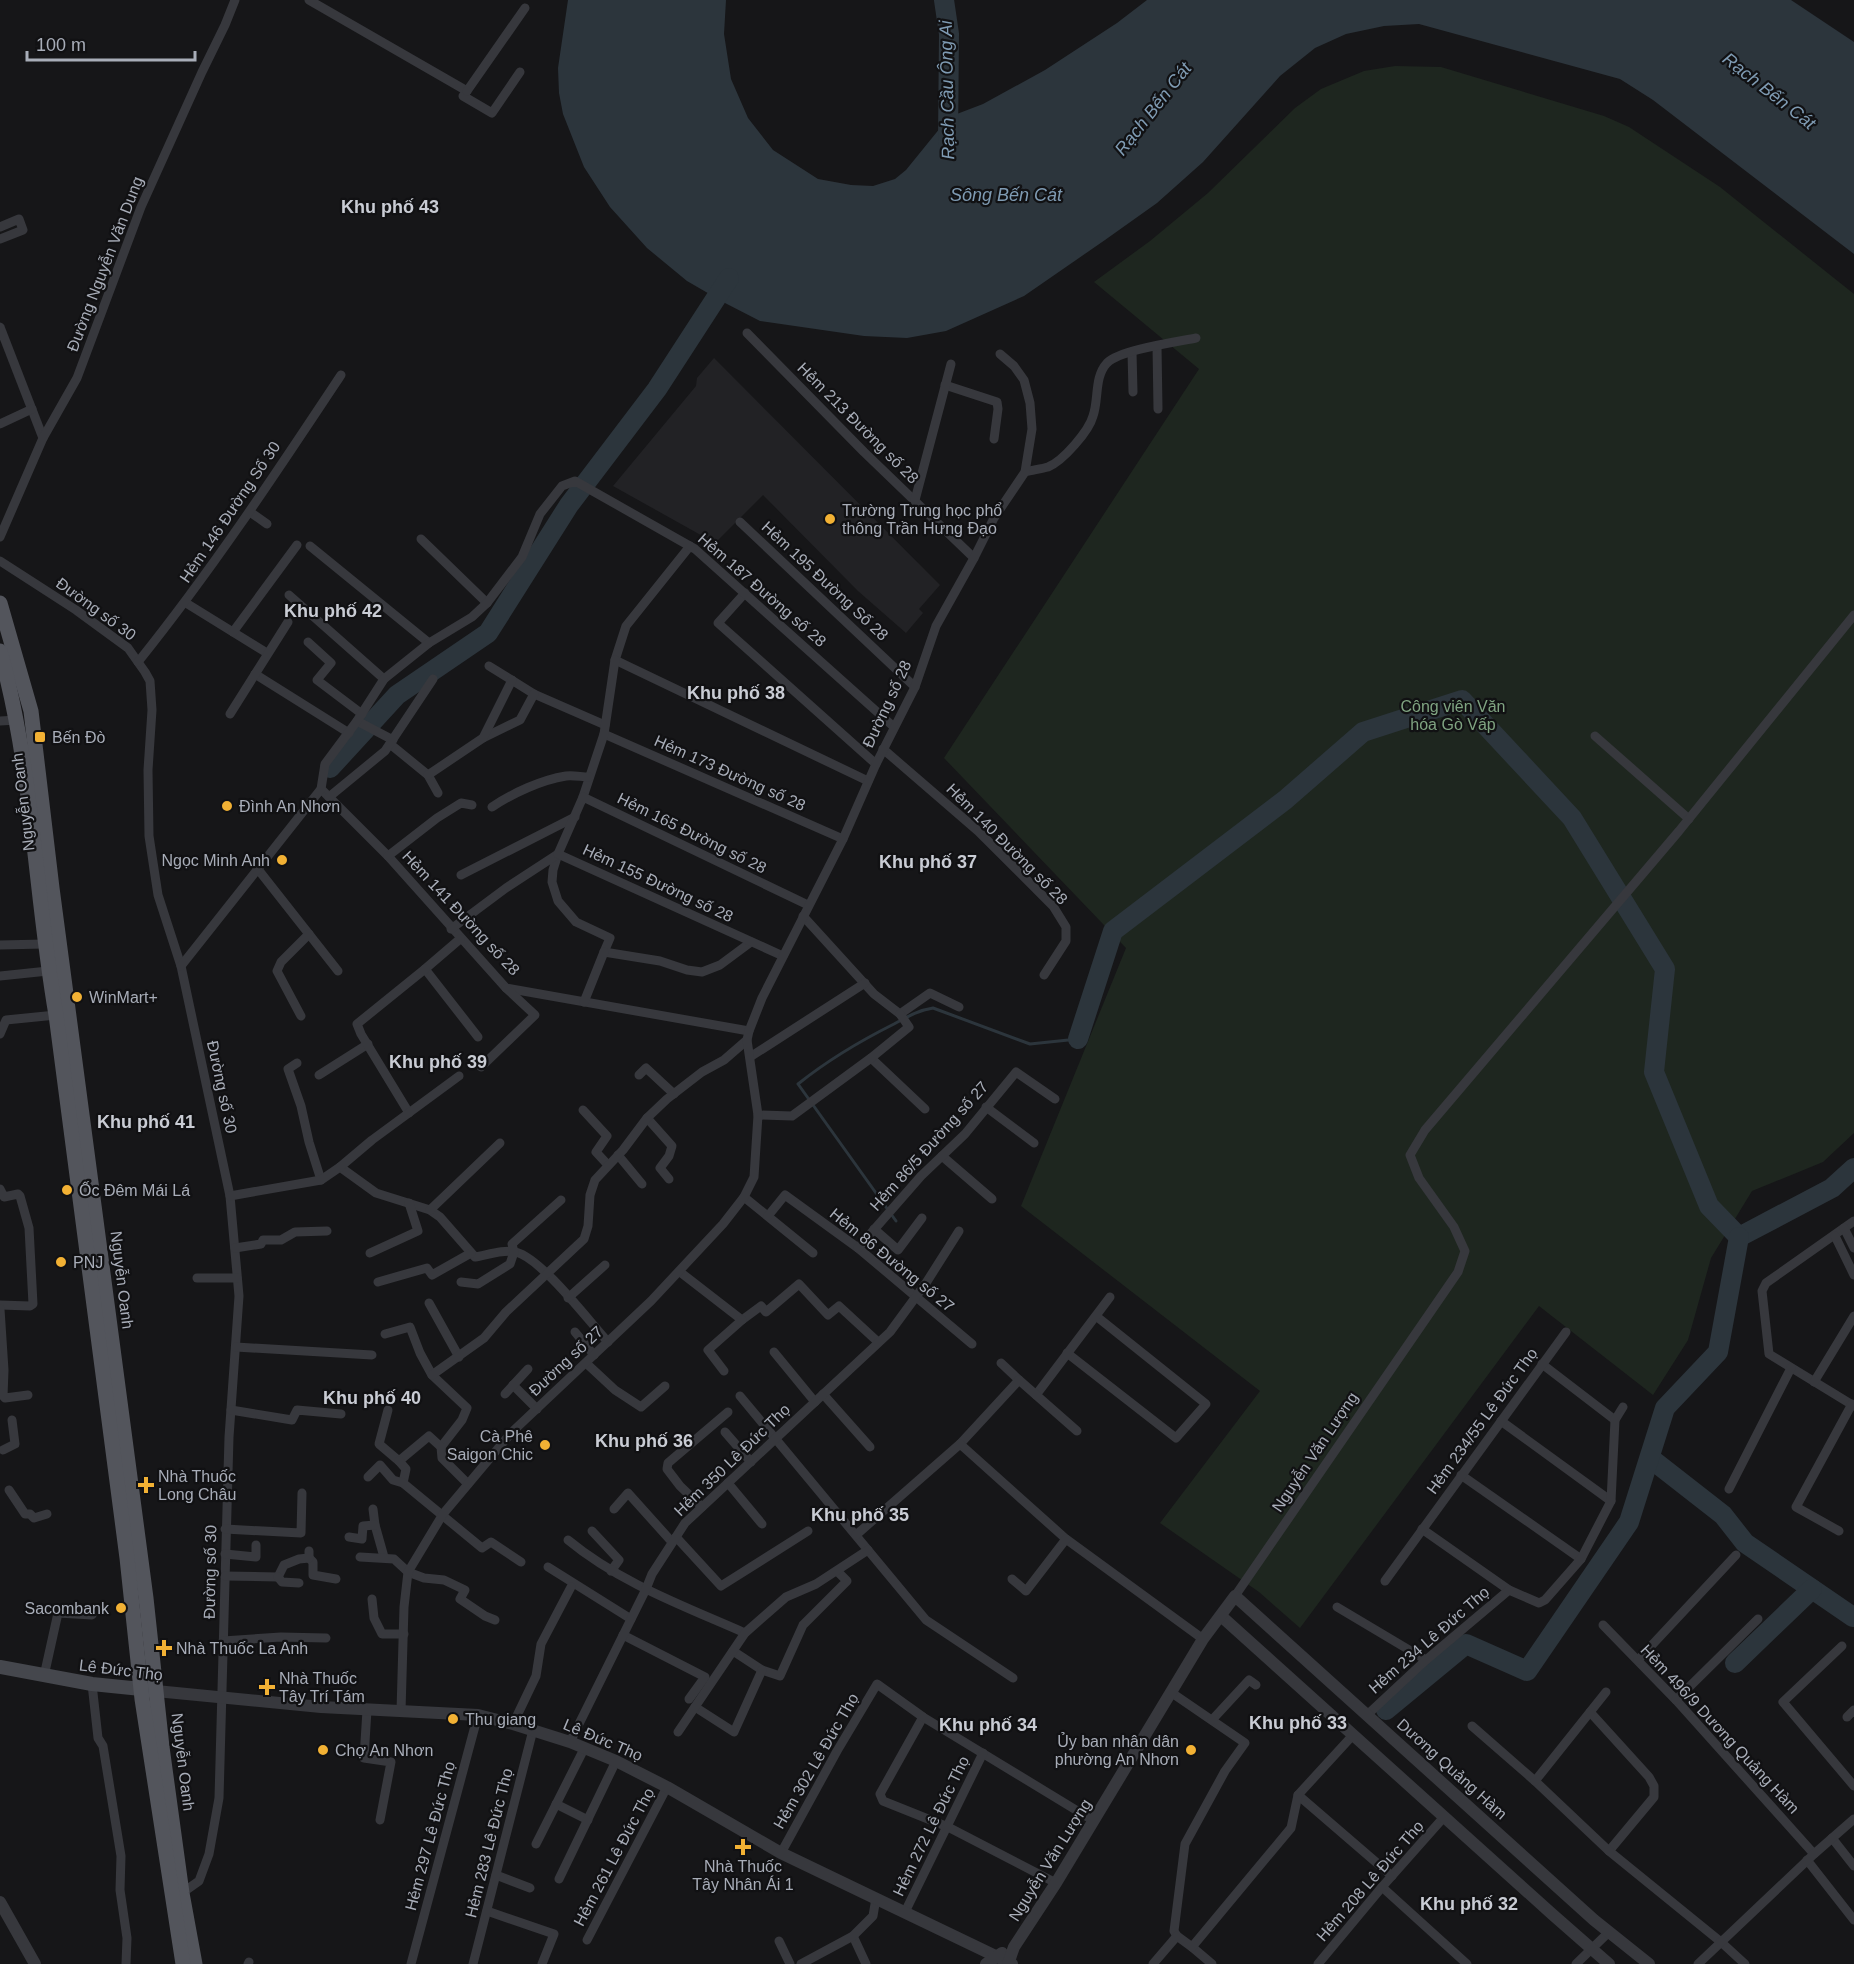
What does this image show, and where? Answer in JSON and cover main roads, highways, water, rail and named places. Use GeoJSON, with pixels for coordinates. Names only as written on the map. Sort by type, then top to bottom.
{"type":"FeatureCollection","features":[{"type":"Feature","properties":{"kind":"main road","name":"Nguyễn Oanh"},"geometry":{"type":"LineString","coordinates":[[0,603],[31,711],[52,888],[146,1598],[149,1690],[183,1964]]}},
{"type":"Feature","properties":{"kind":"main road","name":"Nguyễn Oanh"},"geometry":{"type":"LineString","coordinates":[[0,651],[17,720],[44,944],[56,1015],[128,1558],[195,1964]]}},
{"type":"Feature","properties":{"kind":"main road","name":"Lê Đức Thọ"},"geometry":{"type":"LineString","coordinates":[[0,1668],[92,1684],[149,1690]]}},
{"type":"Feature","properties":{"kind":"water","name":"Sông Bến Cát"},"geometry":{"type":"Polygon","coordinates":[[[568,0],[726,0],[724,34],[731,79],[748,118],[773,150],[818,179],[873,186],[895,179],[906,170],[949,117],[983,104],[1045,70],[1117,23],[1147,0],[1791,0],[1854,42],[1854,254],[1653,100],[1620,79],[1419,24],[1384,26],[1346,34],[1315,48],[1280,76],[1203,162],[1157,203],[1024,296],[946,331],[907,338],[864,336],[760,321],[687,281],[647,248],[610,207],[584,167],[563,114],[559,93],[558,68],[568,0]]]}},
{"type":"Feature","properties":{"kind":"waterway","name":"Rạch Cầu Ông Ai"},"geometry":{"type":"LineString","coordinates":[[944,0],[949,34],[948,141]]}},
{"type":"Feature","properties":{"kind":"waterway"},"geometry":{"type":"LineString","coordinates":[[330,768],[397,695],[488,633],[569,505],[657,389],[729,278]]}},
{"type":"Feature","properties":{"kind":"waterway"},"geometry":{"type":"LineString","coordinates":[[1078,1039],[1113,931],[1285,800],[1363,732],[1462,700],[1572,818],[1665,969],[1654,1072],[1709,1206],[1739,1237],[1832,1188],[1854,1168]]}},
{"type":"Feature","properties":{"kind":"waterway"},"geometry":{"type":"LineString","coordinates":[[896,1221],[798,1084],[869,1037],[913,1014],[933,1008],[1030,1044],[1078,1039]]}},
{"type":"Feature","properties":{"kind":"waterway"},"geometry":{"type":"LineString","coordinates":[[1386,1710],[1466,1644],[1527,1671],[1629,1522],[1665,1408],[1718,1352],[1739,1237]]}},
{"type":"Feature","properties":{"kind":"waterway"},"geometry":{"type":"LineString","coordinates":[[1650,1458],[1723,1515],[1745,1543],[1853,1617]]}},
{"type":"Feature","properties":{"kind":"waterway"},"geometry":{"type":"LineString","coordinates":[[1735,1663],[1812,1589]]}},
{"type":"Feature","properties":{"kind":"place","name":"Trường Trung học phổ thông Trần Hưng Đạo"},"geometry":{"type":"Point","coordinates":[830,519]}},
{"type":"Feature","properties":{"kind":"place","name":"Bến Đò"},"geometry":{"type":"Point","coordinates":[40,737]}},
{"type":"Feature","properties":{"kind":"place","name":"Đình An Nhơn"},"geometry":{"type":"Point","coordinates":[227,806]}},
{"type":"Feature","properties":{"kind":"place","name":"Ngọc Minh Anh"},"geometry":{"type":"Point","coordinates":[282,860]}},
{"type":"Feature","properties":{"kind":"place","name":"WinMart+"},"geometry":{"type":"Point","coordinates":[77,997]}},
{"type":"Feature","properties":{"kind":"place","name":"Ốc Đêm Mái Lá"},"geometry":{"type":"Point","coordinates":[67,1190]}},
{"type":"Feature","properties":{"kind":"place","name":"PNJ"},"geometry":{"type":"Point","coordinates":[61,1262]}},
{"type":"Feature","properties":{"kind":"place","name":"Cà Phê Saigon Chic"},"geometry":{"type":"Point","coordinates":[545,1445]}},
{"type":"Feature","properties":{"kind":"place","name":"Nhà Thuốc Long Châu"},"geometry":{"type":"Point","coordinates":[146,1485]}},
{"type":"Feature","properties":{"kind":"place","name":"Sacombank"},"geometry":{"type":"Point","coordinates":[121,1608]}},
{"type":"Feature","properties":{"kind":"place","name":"Nhà Thuốc La Anh"},"geometry":{"type":"Point","coordinates":[164,1648]}},
{"type":"Feature","properties":{"kind":"place","name":"Nhà Thuốc Tây Trí Tám"},"geometry":{"type":"Point","coordinates":[267,1687]}},
{"type":"Feature","properties":{"kind":"place","name":"Thu giang"},"geometry":{"type":"Point","coordinates":[453,1719]}},
{"type":"Feature","properties":{"kind":"place","name":"Chợ An Nhơn"},"geometry":{"type":"Point","coordinates":[323,1750]}},
{"type":"Feature","properties":{"kind":"place","name":"Ủy ban nhân dân phường An Nhơn"},"geometry":{"type":"Point","coordinates":[1191,1750]}},
{"type":"Feature","properties":{"kind":"place","name":"Nhà Thuốc Tây Nhân Ái 1"},"geometry":{"type":"Point","coordinates":[743,1847]}},
{"type":"Feature","properties":{"kind":"district","name":"Khu phố 43"},"geometry":{"type":"Point","coordinates":[390,207]}},
{"type":"Feature","properties":{"kind":"district","name":"Khu phố 42"},"geometry":{"type":"Point","coordinates":[333,611]}},
{"type":"Feature","properties":{"kind":"district","name":"Khu phố 38"},"geometry":{"type":"Point","coordinates":[736,693]}},
{"type":"Feature","properties":{"kind":"district","name":"Khu phố 37"},"geometry":{"type":"Point","coordinates":[928,862]}},
{"type":"Feature","properties":{"kind":"district","name":"Khu phố 39"},"geometry":{"type":"Point","coordinates":[438,1062]}},
{"type":"Feature","properties":{"kind":"district","name":"Khu phố 41"},"geometry":{"type":"Point","coordinates":[146,1122]}},
{"type":"Feature","properties":{"kind":"district","name":"Khu phố 40"},"geometry":{"type":"Point","coordinates":[372,1398]}},
{"type":"Feature","properties":{"kind":"district","name":"Khu phố 36"},"geometry":{"type":"Point","coordinates":[644,1441]}},
{"type":"Feature","properties":{"kind":"district","name":"Khu phố 35"},"geometry":{"type":"Point","coordinates":[860,1515]}},
{"type":"Feature","properties":{"kind":"district","name":"Khu phố 33"},"geometry":{"type":"Point","coordinates":[1298,1723]}},
{"type":"Feature","properties":{"kind":"district","name":"Khu phố 34"},"geometry":{"type":"Point","coordinates":[988,1725]}},
{"type":"Feature","properties":{"kind":"district","name":"Khu phố 32"},"geometry":{"type":"Point","coordinates":[1469,1904]}},
{"type":"Feature","properties":{"kind":"water label","name":"Rạch Bến Cát"},"geometry":{"type":"Point","coordinates":[1769,91]}},
{"type":"Feature","properties":{"kind":"water label","name":"Rạch Bến Cát"},"geometry":{"type":"Point","coordinates":[1153,109]}},
{"type":"Feature","properties":{"kind":"park label","name":"Công viên Văn hóa Gò Vấp"},"geometry":{"type":"Point","coordinates":[1453,715]}}]}
